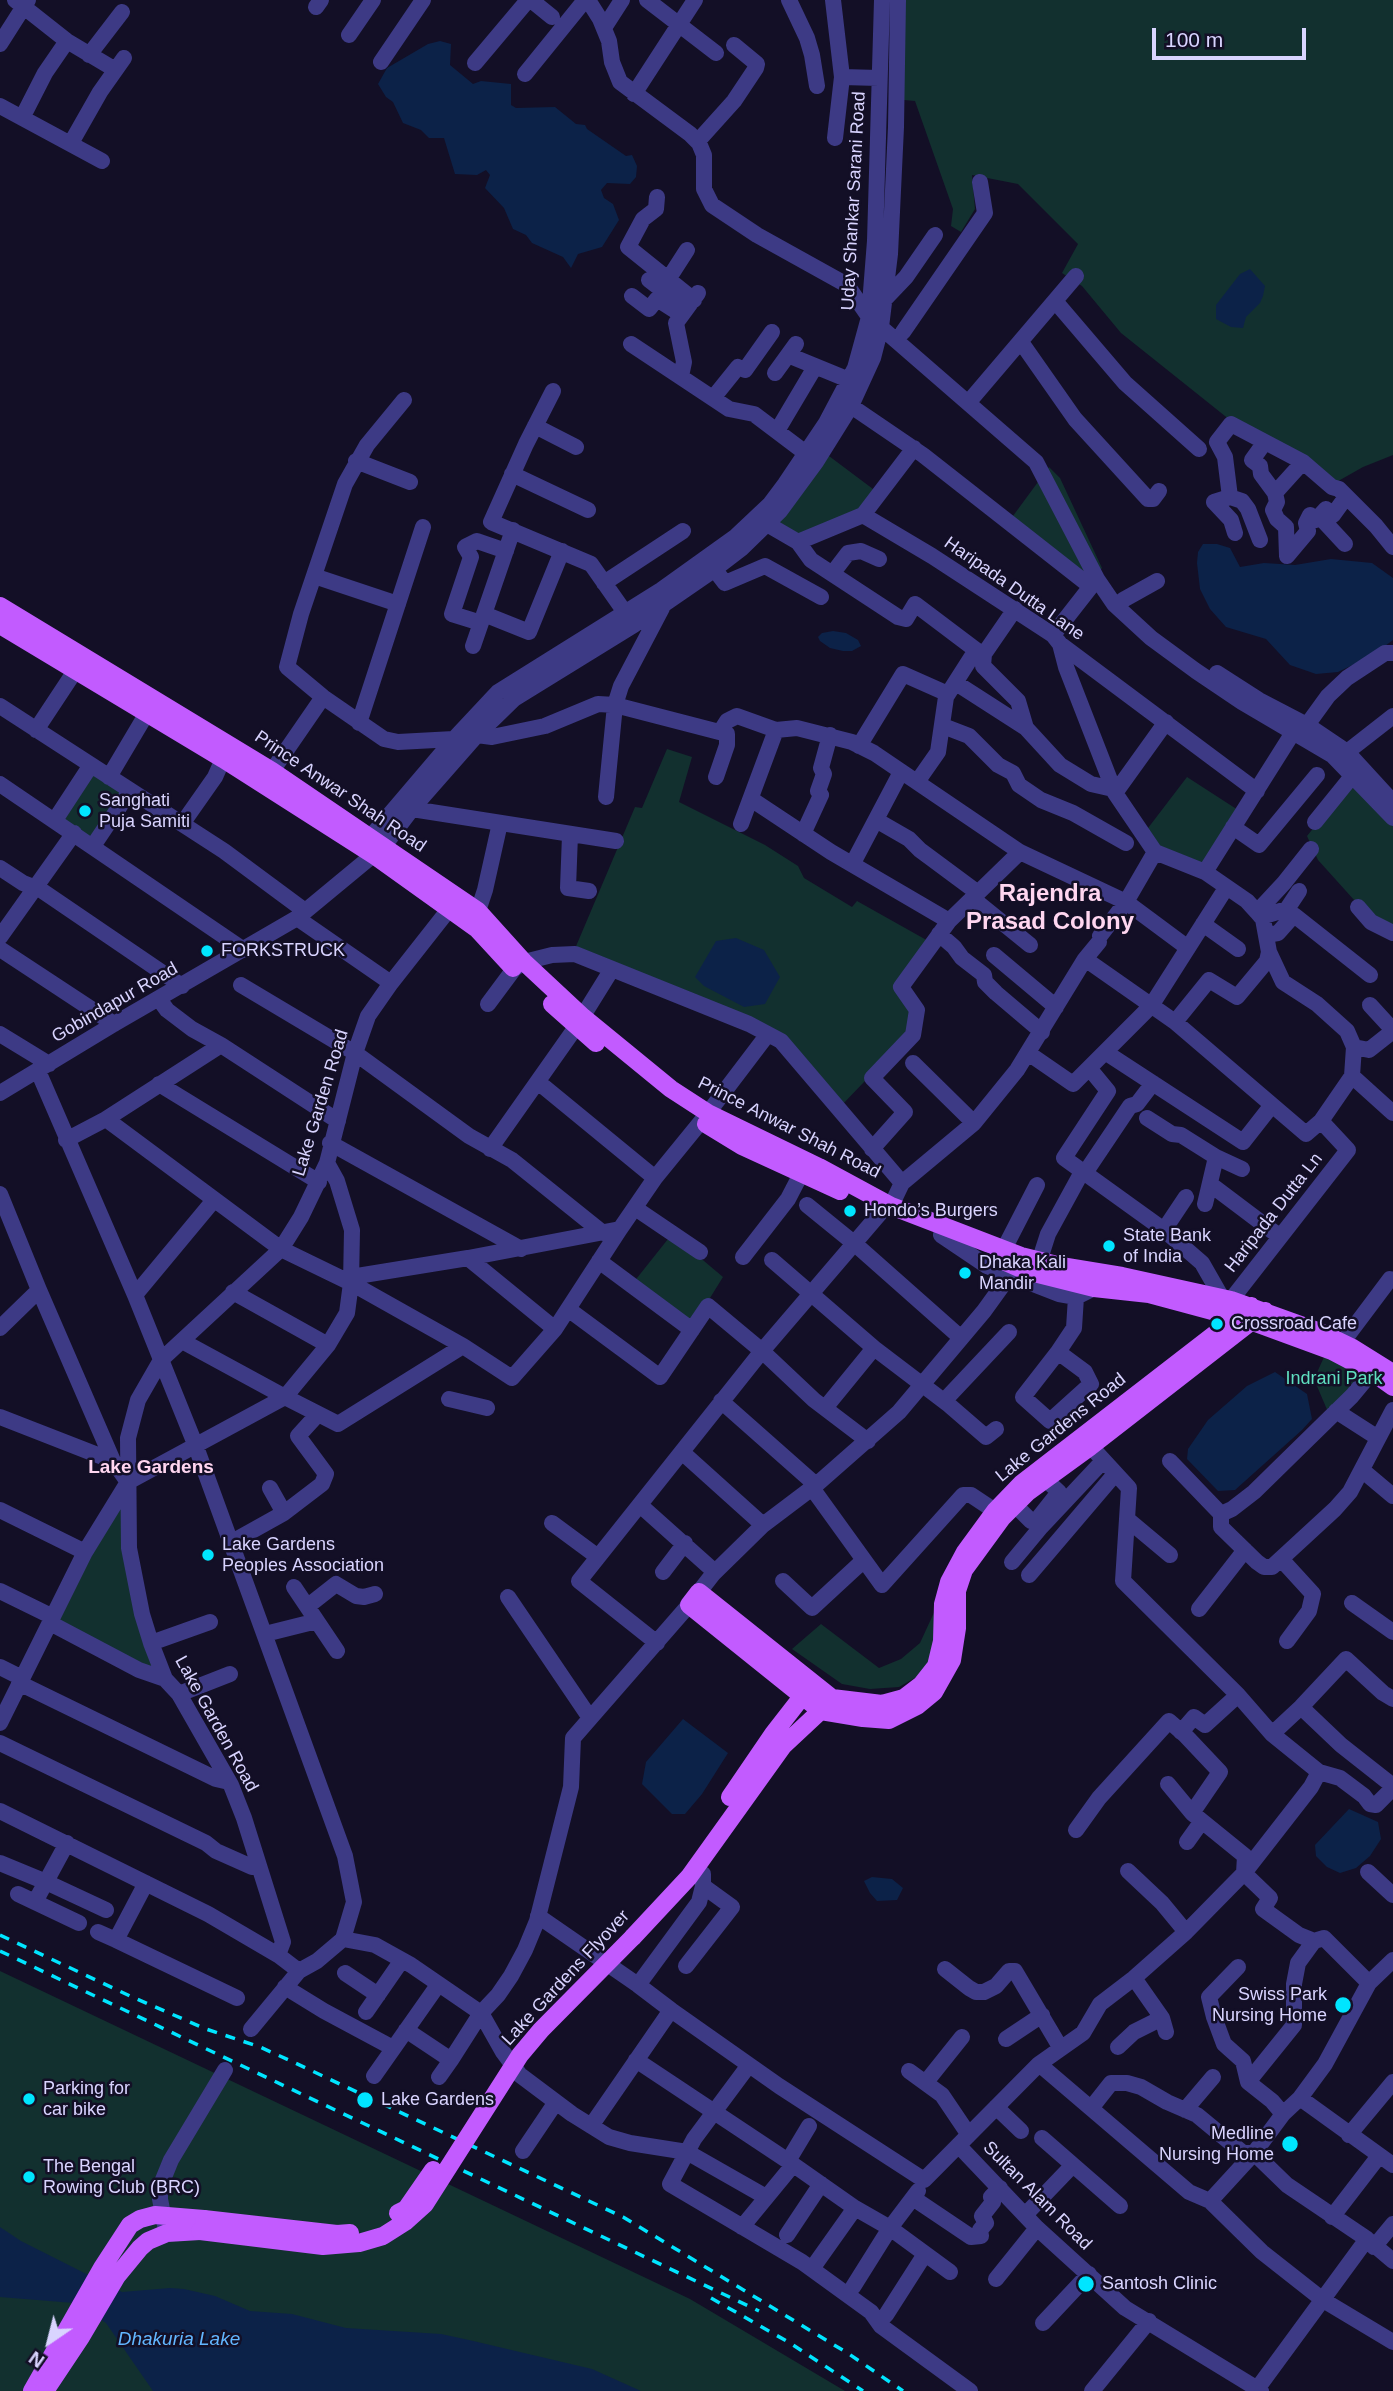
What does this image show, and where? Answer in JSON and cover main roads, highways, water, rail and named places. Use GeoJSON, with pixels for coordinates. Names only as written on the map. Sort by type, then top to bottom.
{"type":"FeatureCollection","features":[{"type":"Feature","properties":{"kind":"main road","name":"Prince Anwar Shah Road"},"geometry":{"type":"LineString","coordinates":[[0,606],[181,724],[272,771],[477,929],[580,1022],[743,1146],[941,1236],[1026,1270],[1094,1288],[1149,1294],[1252,1314],[1342,1343],[1393,1373]]}},
{"type":"Feature","properties":{"kind":"main road","name":"Prince Anwar Shah Road"},"geometry":{"type":"LineString","coordinates":[[0,625],[147,713],[181,724],[223,759],[478,911],[519,966]]}},
{"type":"Feature","properties":{"kind":"main road","name":"Prince Anwar Shah Road"},"geometry":{"type":"LineString","coordinates":[[705,1117],[819,1167],[886,1209],[1039,1262],[1122,1276],[1226,1299],[1372,1372],[1393,1387]]}},
{"type":"Feature","properties":{"kind":"main road","name":"Lake Gardens Road"},"geometry":{"type":"LineString","coordinates":[[827,1705],[882,1704],[904,1698],[921,1685],[936,1666],[942,1641],[943,1604],[949,1582],[965,1552],[995,1511],[1022,1483],[1086,1442],[1107,1432],[1252,1314]]}},
{"type":"Feature","properties":{"kind":"main road","name":"Lake Gardens Road"},"geometry":{"type":"LineString","coordinates":[[827,1705],[863,1718],[888,1720],[917,1706],[934,1692],[952,1660],[957,1628],[957,1591],[964,1570],[984,1541],[1015,1505],[1086,1442]]}},
{"type":"Feature","properties":{"kind":"main road"},"geometry":{"type":"LineString","coordinates":[[694,1598],[827,1705],[783,1746],[726,1823],[694,1876]]}},
{"type":"Feature","properties":{"kind":"main road"},"geometry":{"type":"LineString","coordinates":[[694,1876],[773,1734],[807,1690]]}},
{"type":"Feature","properties":{"kind":"main road","name":"Lake Gardens Flyover"},"geometry":{"type":"LineString","coordinates":[[110,2272],[130,2225],[140,2218],[162,2215],[202,2225],[323,2246],[359,2243],[383,2236],[405,2222],[425,2204],[520,2055],[628,1934],[694,1876]]}},
{"type":"Feature","properties":{"kind":"main road","name":"Lake Gardens Flyover"},"geometry":{"type":"LineString","coordinates":[[110,2272],[148,2241],[167,2233],[202,2225]]}},
{"type":"Feature","properties":{"kind":"main road"},"geometry":{"type":"LineString","coordinates":[[45,2391],[110,2272]]}},
{"type":"Feature","properties":{"kind":"main road"},"geometry":{"type":"LineString","coordinates":[[32,2391],[80,2324]]}},
{"type":"Feature","properties":{"kind":"water"},"geometry":{"type":"Polygon","coordinates":[[[440,41],[451,44],[450,65],[473,84],[481,81],[511,84],[511,105],[516,108],[555,107],[576,124],[585,125],[626,156],[632,155],[637,166],[636,177],[630,184],[607,183],[601,190],[604,198],[613,204],[619,220],[602,247],[578,254],[571,268],[563,257],[532,243],[526,235],[513,229],[504,208],[485,188],[490,175],[486,170],[477,175],[455,174],[444,138],[429,138],[421,130],[403,123],[393,102],[386,97],[378,84],[387,68],[428,44],[440,41]]]}},
{"type":"Feature","properties":{"kind":"water"},"geometry":{"type":"Polygon","coordinates":[[[1250,269],[1265,286],[1263,296],[1246,317],[1243,328],[1231,327],[1216,319],[1216,305],[1240,274],[1250,269]]]}},
{"type":"Feature","properties":{"kind":"water"},"geometry":{"type":"Polygon","coordinates":[[[1203,544],[1230,548],[1240,567],[1264,563],[1295,565],[1331,559],[1372,563],[1393,578],[1393,640],[1373,655],[1338,672],[1316,674],[1290,665],[1266,639],[1226,627],[1210,609],[1200,589],[1197,563],[1198,552],[1203,544]]]}},
{"type":"Feature","properties":{"kind":"water"},"geometry":{"type":"Polygon","coordinates":[[[822,633],[846,633],[858,640],[861,646],[852,651],[830,648],[818,637],[822,633]]]}},
{"type":"Feature","properties":{"kind":"water"},"geometry":{"type":"Polygon","coordinates":[[[736,938],[764,950],[780,977],[765,1004],[744,1007],[704,986],[695,977],[716,941],[736,938]]]}},
{"type":"Feature","properties":{"kind":"water"},"geometry":{"type":"Polygon","coordinates":[[[1275,1372],[1307,1394],[1312,1419],[1235,1490],[1218,1491],[1187,1459],[1188,1449],[1208,1420],[1247,1386],[1275,1372]]]}},
{"type":"Feature","properties":{"kind":"water"},"geometry":{"type":"Polygon","coordinates":[[[683,1719],[728,1753],[702,1794],[685,1814],[672,1814],[642,1784],[646,1762],[683,1719]]]}},
{"type":"Feature","properties":{"kind":"water"},"geometry":{"type":"Polygon","coordinates":[[[1349,1809],[1378,1822],[1381,1839],[1370,1856],[1356,1868],[1340,1873],[1327,1867],[1316,1856],[1315,1845],[1349,1809]]]}},
{"type":"Feature","properties":{"kind":"water"},"geometry":{"type":"Polygon","coordinates":[[[872,1877],[892,1879],[903,1888],[897,1900],[877,1901],[864,1881],[872,1877]]]}},
{"type":"Feature","properties":{"kind":"water","name":"Dhakuria Lake"},"geometry":{"type":"Polygon","coordinates":[[[0,2227],[21,2241],[122,2292],[184,2289],[215,2296],[250,2311],[292,2314],[346,2328],[441,2334],[592,2369],[641,2391],[153,2391],[106,2323],[74,2303],[0,2297],[0,2227]]]}},
{"type":"Feature","properties":{"kind":"railway"},"geometry":{"type":"LineString","coordinates":[[0,1935],[206,2029],[260,2047],[291,2061],[623,2217],[849,2354],[903,2391]]}},
{"type":"Feature","properties":{"kind":"railway"},"geometry":{"type":"LineString","coordinates":[[0,1951],[759,2311]]}},
{"type":"Feature","properties":{"kind":"railway"},"geometry":{"type":"LineString","coordinates":[[711,2298],[790,2343],[863,2391]]}},
{"type":"Feature","properties":{"kind":"place","name":"Sanghati Puja Samiti"},"geometry":{"type":"Point","coordinates":[85,811]}},
{"type":"Feature","properties":{"kind":"place","name":"FORKSTRUCK"},"geometry":{"type":"Point","coordinates":[207,951]}},
{"type":"Feature","properties":{"kind":"place","name":"Hondo’s Burgers"},"geometry":{"type":"Point","coordinates":[850,1211]}},
{"type":"Feature","properties":{"kind":"place","name":"State Bank of India"},"geometry":{"type":"Point","coordinates":[1109,1246]}},
{"type":"Feature","properties":{"kind":"place","name":"Dhaka Kali Mandir"},"geometry":{"type":"Point","coordinates":[965,1273]}},
{"type":"Feature","properties":{"kind":"place","name":"Crossroad Cafe"},"geometry":{"type":"Point","coordinates":[1217,1324]}},
{"type":"Feature","properties":{"kind":"place","name":"Lake Gardens Peoples Association"},"geometry":{"type":"Point","coordinates":[208,1555]}},
{"type":"Feature","properties":{"kind":"place","name":"Swiss Park Nursing Home"},"geometry":{"type":"Point","coordinates":[1343,2005]}},
{"type":"Feature","properties":{"kind":"place","name":"Parking for car bike"},"geometry":{"type":"Point","coordinates":[29,2099]}},
{"type":"Feature","properties":{"kind":"place","name":"Lake Gardens"},"geometry":{"type":"Point","coordinates":[365,2100]}},
{"type":"Feature","properties":{"kind":"place","name":"Medline Nursing Home"},"geometry":{"type":"Point","coordinates":[1290,2144]}},
{"type":"Feature","properties":{"kind":"place","name":"The Bengal Rowing Club (BRC)"},"geometry":{"type":"Point","coordinates":[29,2177]}},
{"type":"Feature","properties":{"kind":"place","name":"Santosh Clinic"},"geometry":{"type":"Point","coordinates":[1086,2284]}},
{"type":"Feature","properties":{"kind":"district","name":"Rajendra Prasad Colony"},"geometry":{"type":"Point","coordinates":[1050,908]}},
{"type":"Feature","properties":{"kind":"district","name":"Lake Gardens"},"geometry":{"type":"Point","coordinates":[151,1468]}},
{"type":"Feature","properties":{"kind":"park label","name":"Indrani Park"},"geometry":{"type":"Point","coordinates":[1334,1379]}}]}
